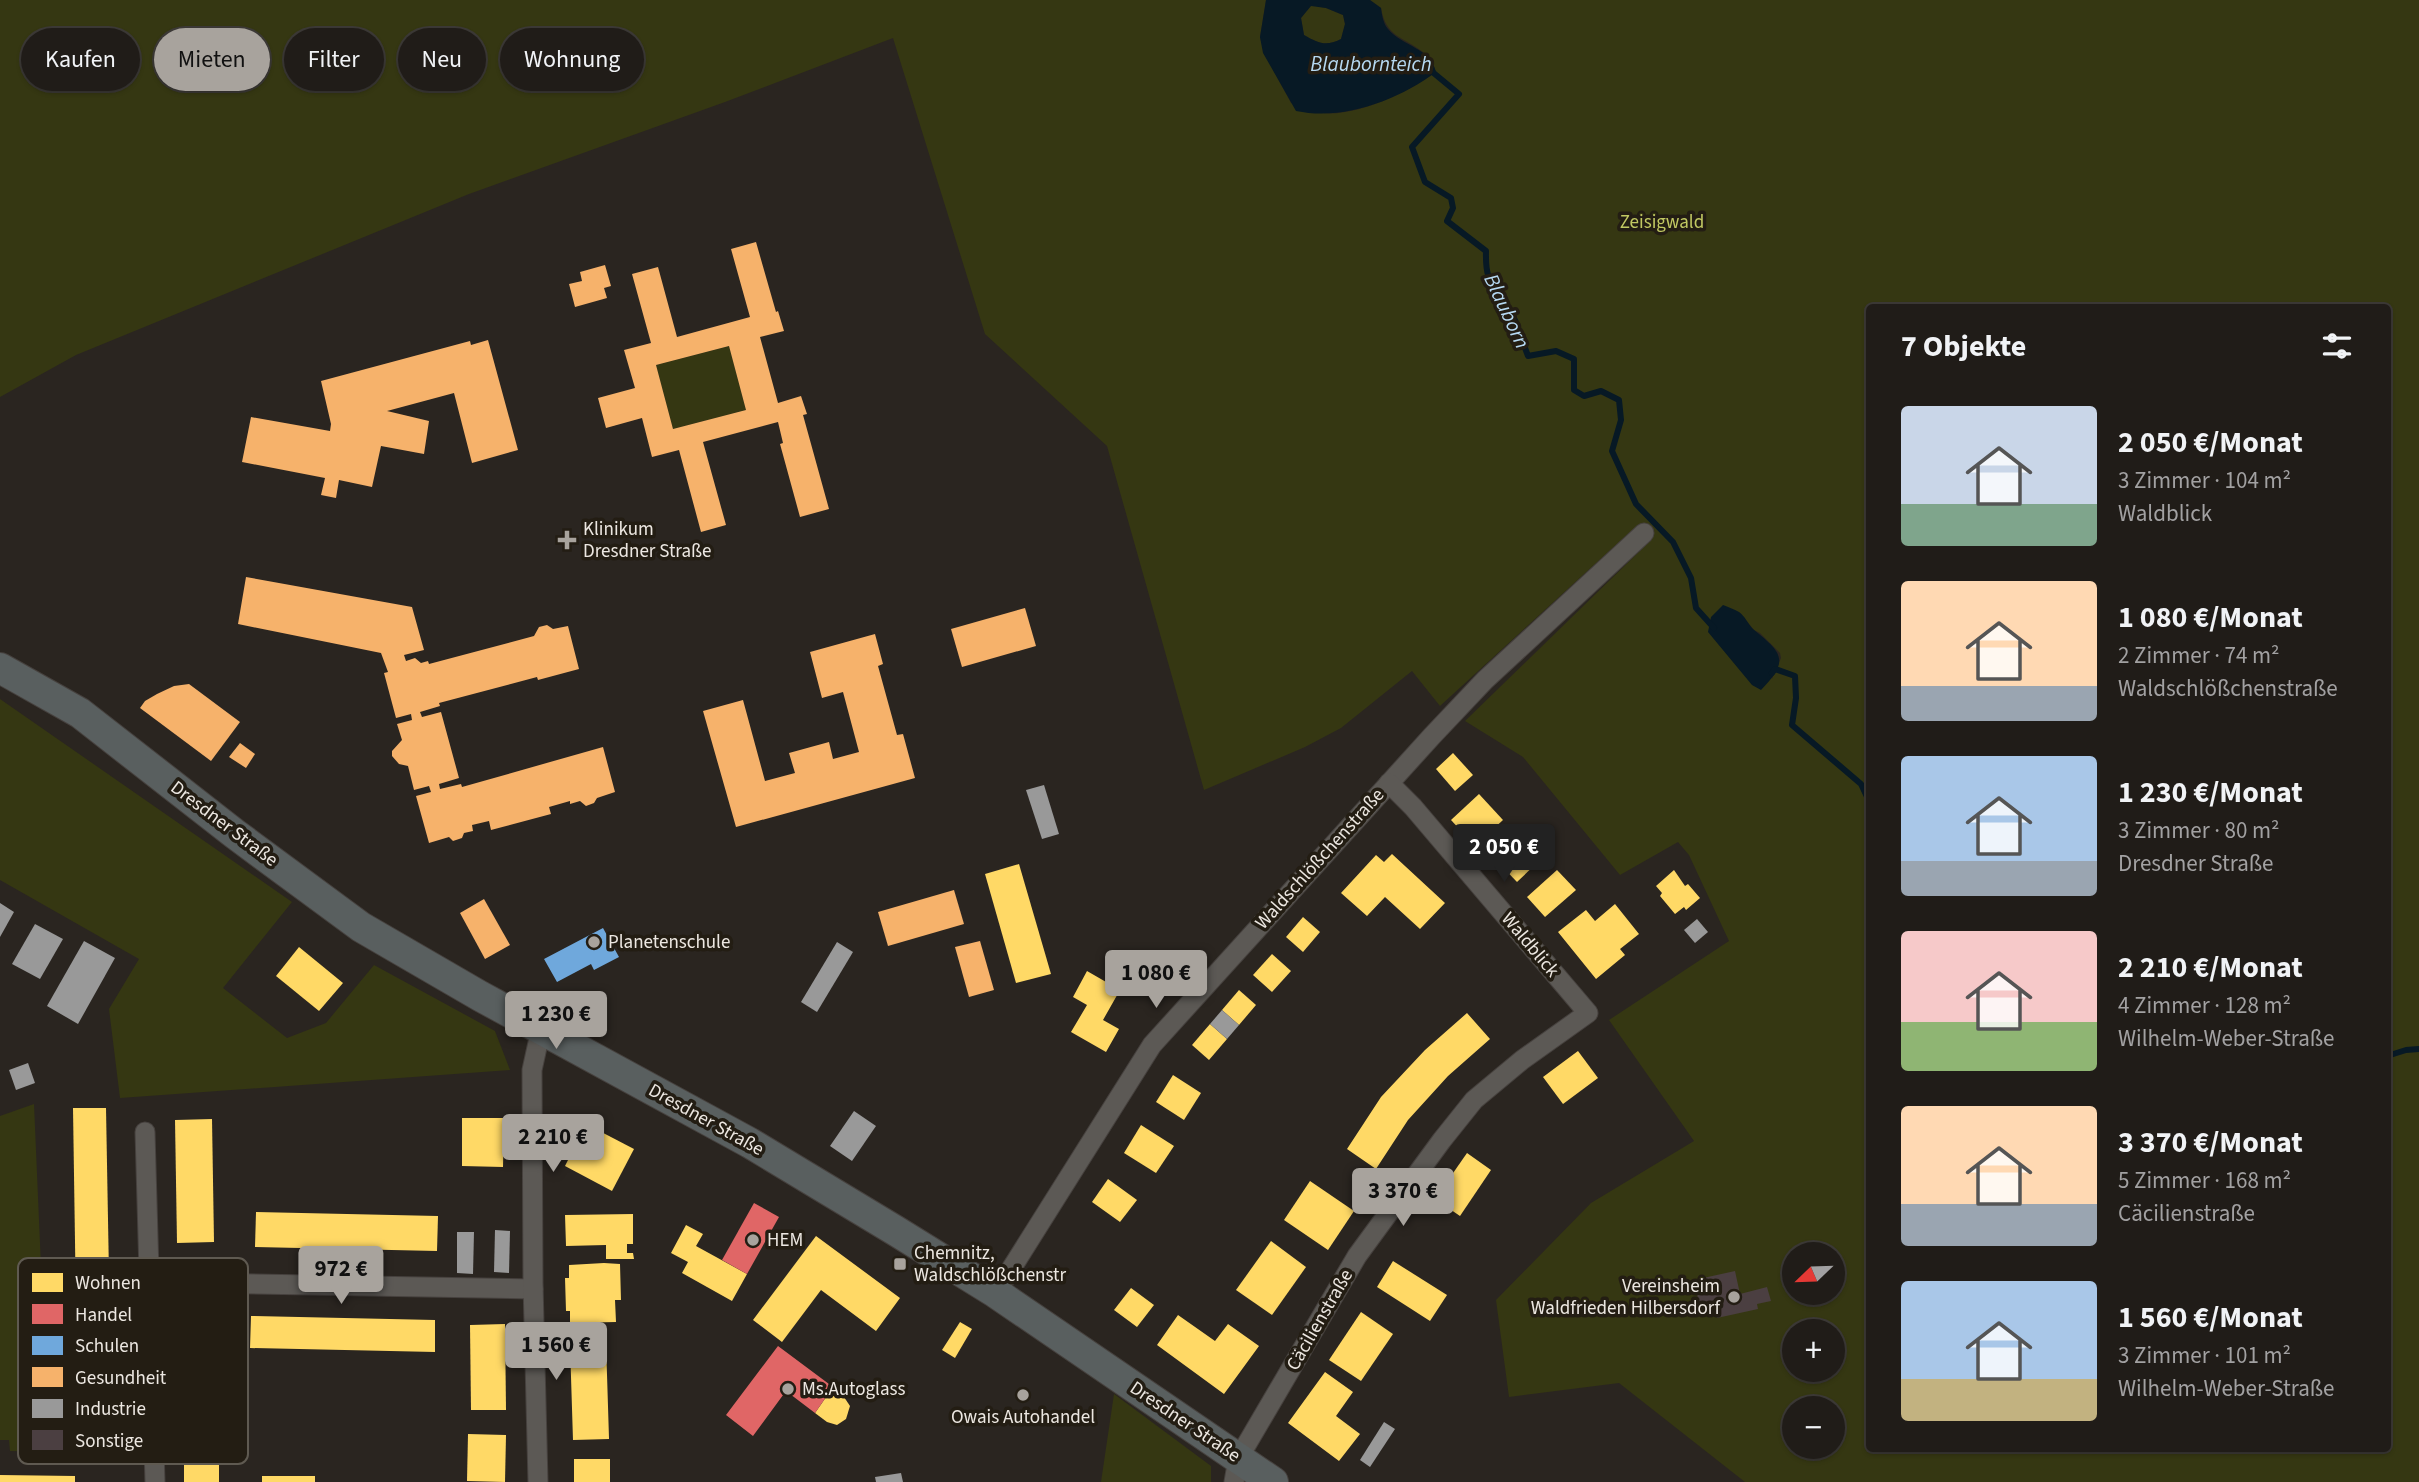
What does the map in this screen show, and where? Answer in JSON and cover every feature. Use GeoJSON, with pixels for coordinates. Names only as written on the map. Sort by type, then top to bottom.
{"type":"FeatureCollection","features":[{"type":"Feature","properties":{"kind":"main road","name":"Dresdner Straße"},"geometry":{"type":"LineString","coordinates":[[0,668],[80,713],[235,834],[361,927],[480,996],[750,1143],[996,1293],[1236,1470],[1273,1482]]}},
{"type":"Feature","properties":{"kind":"street","name":"Waldschlößchenstraße"},"geometry":{"type":"LineString","coordinates":[[996,1293],[1152,1045],[1485,680],[1644,533]]}},
{"type":"Feature","properties":{"kind":"street","name":"Waldblick"},"geometry":{"type":"LineString","coordinates":[[1389,783],[1413,807],[1588,1013]]}},
{"type":"Feature","properties":{"kind":"street","name":"Cäcilienstraße"},"geometry":{"type":"LineString","coordinates":[[1236,1470],[1357,1256],[1442,1140],[1474,1100],[1522,1060],[1588,1013]]}},
{"type":"Feature","properties":{"kind":"street"},"geometry":{"type":"LineString","coordinates":[[538,1482],[533,1289],[532,1070],[541,1029]]}},
{"type":"Feature","properties":{"kind":"street"},"geometry":{"type":"LineString","coordinates":[[145,1132],[148,1258]]}},
{"type":"Feature","properties":{"kind":"street"},"geometry":{"type":"LineString","coordinates":[[248,1284],[533,1289]]}},
{"type":"Feature","properties":{"kind":"street"},"geometry":{"type":"LineString","coordinates":[[154,1464],[155,1482]]}},
{"type":"Feature","properties":{"kind":"green space","name":"Zeisigwald"},"geometry":{"type":"Polygon","coordinates":[[[0,0],[1266,0],[1260,37],[1264,53],[1291,103],[1310,111],[1331,113],[1379,103],[1411,88],[1436,72],[1425,54],[1391,30],[1383,18],[1381,8],[1370,0],[2419,0],[2419,1482],[1745,1482],[1619,1383],[1509,1397],[1496,1300],[1591,1203],[1694,1141],[1609,1020],[1729,941],[1689,855],[1678,842],[1620,875],[1523,757],[1465,721],[1646,545],[1629,533],[1440,706],[1412,671],[1341,728],[1305,747],[1204,790],[1107,446],[985,334],[893,38],[469,194],[76,355],[0,397],[0,0]],[[1739,612],[1772,679],[1781,658],[1780,653],[1754,630],[1739,612]]]}},
{"type":"Feature","properties":{"kind":"green space"},"geometry":{"type":"Polygon","coordinates":[[[1311,5],[1343,15],[1345,24],[1341,39],[1322,43],[1304,35],[1301,18],[1311,5]]]}},
{"type":"Feature","properties":{"kind":"green space"},"geometry":{"type":"Polygon","coordinates":[[[729,346],[746,410],[673,429],[656,365],[729,346]]]}},
{"type":"Feature","properties":{"kind":"green space"},"geometry":{"type":"Polygon","coordinates":[[[0,699],[292,902],[223,988],[287,1038],[326,1023],[374,965],[495,1031],[510,1070],[120,1098],[109,1009],[139,959],[0,880],[0,699]]]}},
{"type":"Feature","properties":{"kind":"green space"},"geometry":{"type":"Polygon","coordinates":[[[34,1104],[41,1258],[18,1258],[18,1451],[10,1451],[9,1440],[0,1440],[0,1116],[34,1104]]]}},
{"type":"Feature","properties":{"kind":"green space"},"geometry":{"type":"Polygon","coordinates":[[[1114,1394],[1211,1466],[1211,1482],[1101,1482],[1114,1394]]]}},
{"type":"Feature","properties":{"kind":"water","name":"Blaubornteich"},"geometry":{"type":"Polygon","coordinates":[[[1266,0],[1370,0],[1381,8],[1388,29],[1422,52],[1433,64],[1436,72],[1405,91],[1370,106],[1333,113],[1296,111],[1263,53],[1260,37],[1266,0]],[[1311,6],[1301,18],[1304,35],[1326,43],[1341,39],[1345,24],[1343,15],[1326,8],[1311,6]]]}},
{"type":"Feature","properties":{"kind":"water"},"geometry":{"type":"Polygon","coordinates":[[[1723,605],[1741,614],[1776,650],[1779,664],[1761,690],[1752,685],[1708,632],[1711,617],[1723,605]]]}},
{"type":"Feature","properties":{"kind":"building: Wohnen"},"geometry":{"type":"Polygon","coordinates":[[[1453,753],[1473,775],[1455,791],[1436,769],[1453,753]]]}},
{"type":"Feature","properties":{"kind":"building: Wohnen"},"geometry":{"type":"Polygon","coordinates":[[[1479,794],[1503,820],[1475,846],[1451,820],[1479,794]]]}},
{"type":"Feature","properties":{"kind":"building: Wohnen"},"geometry":{"type":"Polygon","coordinates":[[[1518,835],[1541,859],[1517,882],[1494,858],[1518,835]]]}},
{"type":"Feature","properties":{"kind":"building: Wohnen"},"geometry":{"type":"Polygon","coordinates":[[[1392,854],[1445,903],[1420,929],[1385,897],[1367,916],[1341,893],[1376,855],[1384,862],[1392,854]]]}},
{"type":"Feature","properties":{"kind":"building: Wohnen"},"geometry":{"type":"Polygon","coordinates":[[[1019,864],[1051,974],[1016,983],[985,874],[1019,864]]]}},
{"type":"Feature","properties":{"kind":"building: Wohnen"},"geometry":{"type":"Polygon","coordinates":[[[1557,870],[1576,890],[1545,917],[1527,897],[1557,870]]]}},
{"type":"Feature","properties":{"kind":"building: Wohnen"},"geometry":{"type":"Polygon","coordinates":[[[1674,870],[1685,886],[1688,884],[1700,898],[1686,910],[1684,907],[1675,914],[1660,896],[1662,893],[1656,886],[1674,870]]]}},
{"type":"Feature","properties":{"kind":"building: Wohnen"},"geometry":{"type":"Polygon","coordinates":[[[1615,904],[1639,934],[1620,949],[1625,955],[1596,979],[1558,932],[1586,910],[1595,921],[1615,904]]]}},
{"type":"Feature","properties":{"kind":"building: Wohnen"},"geometry":{"type":"Polygon","coordinates":[[[1303,917],[1320,932],[1303,952],[1286,937],[1303,917]]]}},
{"type":"Feature","properties":{"kind":"building: Wohnen"},"geometry":{"type":"Polygon","coordinates":[[[299,947],[343,983],[319,1011],[276,976],[299,947]]]}},
{"type":"Feature","properties":{"kind":"building: Wohnen"},"geometry":{"type":"Polygon","coordinates":[[[1272,954],[1291,971],[1272,992],[1253,975],[1272,954]]]}},
{"type":"Feature","properties":{"kind":"building: Wohnen"},"geometry":{"type":"Polygon","coordinates":[[[1087,971],[1120,990],[1103,1020],[1119,1029],[1106,1052],[1071,1032],[1087,1005],[1073,997],[1087,971]]]}},
{"type":"Feature","properties":{"kind":"building: Wohnen"},"geometry":{"type":"Polygon","coordinates":[[[1239,990],[1256,1005],[1239,1025],[1222,1010],[1239,990]]]}},
{"type":"Feature","properties":{"kind":"building: Wohnen"},"geometry":{"type":"Polygon","coordinates":[[[1467,1013],[1490,1039],[1448,1076],[1408,1120],[1376,1169],[1347,1149],[1381,1097],[1425,1050],[1467,1013]]]}},
{"type":"Feature","properties":{"kind":"building: Wohnen"},"geometry":{"type":"Polygon","coordinates":[[[1210,1024],[1227,1039],[1209,1060],[1192,1045],[1210,1024]]]}},
{"type":"Feature","properties":{"kind":"building: Wohnen"},"geometry":{"type":"Polygon","coordinates":[[[1578,1051],[1598,1078],[1563,1104],[1543,1077],[1578,1051]]]}},
{"type":"Feature","properties":{"kind":"building: Wohnen"},"geometry":{"type":"Polygon","coordinates":[[[1173,1075],[1201,1093],[1184,1120],[1156,1102],[1173,1075]]]}},
{"type":"Feature","properties":{"kind":"building: Wohnen"},"geometry":{"type":"Polygon","coordinates":[[[73,1108],[106,1108],[109,1258],[75,1258],[73,1108]]]}},
{"type":"Feature","properties":{"kind":"building: Wohnen"},"geometry":{"type":"Polygon","coordinates":[[[462,1118],[504,1118],[503,1167],[462,1166],[462,1118]]]}},
{"type":"Feature","properties":{"kind":"building: Wohnen"},"geometry":{"type":"Polygon","coordinates":[[[212,1119],[214,1242],[177,1243],[175,1120],[212,1119]]]}},
{"type":"Feature","properties":{"kind":"building: Wohnen"},"geometry":{"type":"Polygon","coordinates":[[[586,1124],[634,1149],[612,1191],[565,1166],[586,1124]]]}},
{"type":"Feature","properties":{"kind":"building: Wohnen"},"geometry":{"type":"Polygon","coordinates":[[[1141,1125],[1174,1146],[1156,1173],[1124,1153],[1141,1125]]]}},
{"type":"Feature","properties":{"kind":"building: Wohnen"},"geometry":{"type":"Polygon","coordinates":[[[1467,1153],[1491,1170],[1460,1216],[1435,1199],[1467,1153]]]}},
{"type":"Feature","properties":{"kind":"building: Wohnen"},"geometry":{"type":"Polygon","coordinates":[[[1108,1179],[1137,1200],[1120,1222],[1092,1202],[1108,1179]]]}},
{"type":"Feature","properties":{"kind":"building: Wohnen"},"geometry":{"type":"Polygon","coordinates":[[[1310,1181],[1354,1211],[1328,1250],[1284,1220],[1310,1181]]]}},
{"type":"Feature","properties":{"kind":"building: Wohnen"},"geometry":{"type":"Polygon","coordinates":[[[256,1212],[438,1216],[437,1251],[255,1247],[256,1212]]]}},
{"type":"Feature","properties":{"kind":"building: Wohnen"},"geometry":{"type":"Polygon","coordinates":[[[633,1214],[633,1244],[627,1244],[627,1253],[633,1253],[634,1259],[606,1259],[606,1245],[566,1246],[565,1215],[633,1214]]]}},
{"type":"Feature","properties":{"kind":"building: Wohnen"},"geometry":{"type":"Polygon","coordinates":[[[686,1225],[703,1234],[696,1246],[747,1274],[732,1301],[682,1273],[688,1262],[671,1253],[686,1225]]]}},
{"type":"Feature","properties":{"kind":"building: Wohnen"},"geometry":{"type":"Polygon","coordinates":[[[816,1236],[900,1298],[876,1331],[821,1290],[782,1342],[753,1320],[816,1236]]]}},
{"type":"Feature","properties":{"kind":"building: Wohnen"},"geometry":{"type":"Polygon","coordinates":[[[1271,1241],[1306,1267],[1272,1315],[1236,1290],[1271,1241]]]}},
{"type":"Feature","properties":{"kind":"building: Wohnen"},"geometry":{"type":"Polygon","coordinates":[[[1393,1261],[1447,1295],[1430,1321],[1377,1287],[1393,1261]]]}},
{"type":"Feature","properties":{"kind":"building: Wohnen"},"geometry":{"type":"Polygon","coordinates":[[[620,1264],[621,1300],[615,1300],[616,1322],[570,1323],[570,1311],[566,1311],[565,1278],[569,1278],[569,1265],[620,1264]]]}},
{"type":"Feature","properties":{"kind":"building: Wohnen"},"geometry":{"type":"Polygon","coordinates":[[[1131,1288],[1154,1305],[1137,1327],[1114,1310],[1131,1288]]]}},
{"type":"Feature","properties":{"kind":"building: Wohnen"},"geometry":{"type":"Polygon","coordinates":[[[1361,1312],[1393,1334],[1361,1381],[1329,1360],[1361,1312]]]}},
{"type":"Feature","properties":{"kind":"building: Wohnen"},"geometry":{"type":"Polygon","coordinates":[[[1178,1315],[1215,1341],[1228,1324],[1259,1346],[1224,1394],[1157,1345],[1178,1315]]]}},
{"type":"Feature","properties":{"kind":"building: Wohnen"},"geometry":{"type":"Polygon","coordinates":[[[251,1316],[435,1320],[435,1352],[250,1348],[251,1316]]]}},
{"type":"Feature","properties":{"kind":"building: Wohnen"},"geometry":{"type":"Polygon","coordinates":[[[960,1322],[972,1329],[955,1358],[942,1350],[960,1322]]]}},
{"type":"Feature","properties":{"kind":"building: Wohnen"},"geometry":{"type":"Polygon","coordinates":[[[505,1324],[506,1410],[471,1410],[470,1325],[505,1324]]]}},
{"type":"Feature","properties":{"kind":"building: Wohnen"},"geometry":{"type":"Polygon","coordinates":[[[606,1343],[609,1439],[573,1440],[570,1345],[606,1343]]]}},
{"type":"Feature","properties":{"kind":"building: Wohnen"},"geometry":{"type":"Polygon","coordinates":[[[1325,1372],[1353,1392],[1336,1416],[1360,1434],[1339,1461],[1288,1423],[1325,1372]]]}},
{"type":"Feature","properties":{"kind":"building: Wohnen"},"geometry":{"type":"Polygon","coordinates":[[[833,1387],[850,1406],[846,1419],[837,1425],[827,1422],[815,1413],[833,1387]]]}},
{"type":"Feature","properties":{"kind":"building: Wohnen"},"geometry":{"type":"Polygon","coordinates":[[[468,1434],[506,1435],[505,1482],[467,1481],[468,1434]]]}},
{"type":"Feature","properties":{"kind":"building: Wohnen"},"geometry":{"type":"Polygon","coordinates":[[[574,1459],[610,1459],[610,1482],[574,1482],[574,1459]]]}},
{"type":"Feature","properties":{"kind":"building: Wohnen"},"geometry":{"type":"Polygon","coordinates":[[[184,1464],[219,1464],[219,1482],[184,1482],[184,1464]]]}},
{"type":"Feature","properties":{"kind":"building: Wohnen"},"geometry":{"type":"Polygon","coordinates":[[[0,1475],[75,1476],[75,1482],[0,1482],[0,1475]]]}},
{"type":"Feature","properties":{"kind":"building: Wohnen"},"geometry":{"type":"Polygon","coordinates":[[[262,1476],[315,1476],[315,1482],[262,1482],[262,1476]]]}},
{"type":"Feature","properties":{"kind":"building: Handel"},"geometry":{"type":"Polygon","coordinates":[[[754,1203],[779,1217],[747,1274],[722,1260],[754,1203]]]}},
{"type":"Feature","properties":{"kind":"building: Handel","name":"Ms.Autoglass"},"geometry":{"type":"Polygon","coordinates":[[[778,1346],[833,1387],[815,1413],[786,1391],[753,1436],[726,1415],[778,1346]]]}},
{"type":"Feature","properties":{"kind":"building: Schulen","name":"Planetenschule"},"geometry":{"type":"Polygon","coordinates":[[[603,928],[619,957],[594,970],[591,964],[557,982],[544,959],[603,928]]]}},
{"type":"Feature","properties":{"kind":"building: Gesundheit"},"geometry":{"type":"Polygon","coordinates":[[[756,242],[784,331],[760,337],[778,403],[801,396],[807,414],[803,415],[829,509],[800,517],[780,444],[783,443],[778,422],[703,442],[726,525],[701,532],[679,450],[652,457],[642,418],[606,428],[598,398],[635,388],[624,350],[651,343],[632,274],[658,267],[677,337],[750,317],[731,249],[756,242]],[[729,346],[656,365],[673,429],[746,410],[729,346]]]}},
{"type":"Feature","properties":{"kind":"building: Gesundheit"},"geometry":{"type":"Polygon","coordinates":[[[605,265],[611,286],[604,288],[607,298],[575,307],[569,284],[582,281],[580,272],[605,265]]]}},
{"type":"Feature","properties":{"kind":"building: Gesundheit"},"geometry":{"type":"Polygon","coordinates":[[[488,340],[518,450],[472,463],[454,393],[387,411],[429,421],[424,454],[381,446],[372,487],[339,480],[336,498],[321,495],[325,478],[242,462],[251,417],[330,431],[331,424],[321,381],[470,341],[471,345],[488,340]]]}},
{"type":"Feature","properties":{"kind":"building: Gesundheit"},"geometry":{"type":"Polygon","coordinates":[[[246,577],[412,607],[424,650],[404,655],[406,661],[415,658],[421,663],[428,661],[429,664],[534,636],[539,627],[547,625],[553,629],[568,626],[579,669],[538,680],[537,677],[439,703],[440,706],[420,712],[422,717],[441,712],[459,778],[439,784],[440,789],[461,784],[462,787],[603,747],[615,792],[597,798],[594,803],[586,806],[580,801],[570,804],[570,801],[549,807],[551,814],[491,830],[489,821],[472,825],[473,831],[464,833],[462,838],[453,841],[449,837],[429,843],[416,796],[431,792],[429,786],[414,790],[408,766],[399,764],[392,756],[392,751],[402,740],[397,724],[412,720],[411,714],[396,718],[384,673],[388,672],[381,653],[238,624],[246,577]]]}},
{"type":"Feature","properties":{"kind":"building: Gesundheit"},"geometry":{"type":"Polygon","coordinates":[[[1025,608],[1036,646],[962,667],[951,629],[1025,608]]]}},
{"type":"Feature","properties":{"kind":"building: Gesundheit"},"geometry":{"type":"Polygon","coordinates":[[[875,634],[883,664],[878,666],[897,735],[903,734],[915,778],[736,827],[703,711],[743,700],[765,781],[795,773],[789,753],[829,742],[833,759],[859,752],[843,692],[822,698],[810,652],[875,634]]]}},
{"type":"Feature","properties":{"kind":"building: Gesundheit"},"geometry":{"type":"Polygon","coordinates":[[[189,684],[240,722],[211,761],[140,708],[145,701],[157,694],[174,686],[189,684]]]}},
{"type":"Feature","properties":{"kind":"building: Gesundheit"},"geometry":{"type":"Polygon","coordinates":[[[240,743],[255,754],[246,768],[229,757],[240,743]]]}},
{"type":"Feature","properties":{"kind":"building: Gesundheit"},"geometry":{"type":"Polygon","coordinates":[[[954,890],[964,924],[888,946],[878,912],[954,890]]]}},
{"type":"Feature","properties":{"kind":"building: Gesundheit"},"geometry":{"type":"Polygon","coordinates":[[[484,899],[510,945],[485,959],[460,913],[484,899]]]}},
{"type":"Feature","properties":{"kind":"building: Gesundheit"},"geometry":{"type":"Polygon","coordinates":[[[980,941],[994,990],[969,997],[955,947],[980,941]]]}},
{"type":"Feature","properties":{"kind":"building: Industrie"},"geometry":{"type":"Polygon","coordinates":[[[1044,785],[1059,834],[1042,839],[1026,790],[1044,785]]]}},
{"type":"Feature","properties":{"kind":"building: Industrie"},"geometry":{"type":"Polygon","coordinates":[[[0,903],[14,912],[0,937],[0,903]]]}},
{"type":"Feature","properties":{"kind":"building: Industrie"},"geometry":{"type":"Polygon","coordinates":[[[1697,919],[1708,932],[1695,943],[1684,930],[1697,919]]]}},
{"type":"Feature","properties":{"kind":"building: Industrie"},"geometry":{"type":"Polygon","coordinates":[[[35,924],[63,939],[40,979],[12,964],[35,924]]]}},
{"type":"Feature","properties":{"kind":"building: Industrie"},"geometry":{"type":"Polygon","coordinates":[[[84,941],[115,958],[78,1024],[47,1006],[84,941]]]}},
{"type":"Feature","properties":{"kind":"building: Industrie"},"geometry":{"type":"Polygon","coordinates":[[[837,942],[853,952],[817,1012],[801,1002],[837,942]]]}},
{"type":"Feature","properties":{"kind":"building: Industrie"},"geometry":{"type":"Polygon","coordinates":[[[1222,1010],[1239,1025],[1227,1039],[1210,1024],[1222,1010]]]}},
{"type":"Feature","properties":{"kind":"building: Industrie"},"geometry":{"type":"Polygon","coordinates":[[[28,1063],[35,1083],[16,1090],[9,1070],[28,1063]]]}},
{"type":"Feature","properties":{"kind":"building: Industrie"},"geometry":{"type":"Polygon","coordinates":[[[854,1111],[876,1126],[852,1161],[830,1146],[854,1111]]]}},
{"type":"Feature","properties":{"kind":"building: Industrie"},"geometry":{"type":"Polygon","coordinates":[[[495,1230],[510,1231],[509,1273],[494,1272],[495,1230]]]}},
{"type":"Feature","properties":{"kind":"building: Industrie"},"geometry":{"type":"Polygon","coordinates":[[[457,1232],[474,1232],[473,1274],[457,1273],[457,1232]]]}},
{"type":"Feature","properties":{"kind":"building: Industrie"},"geometry":{"type":"Polygon","coordinates":[[[1384,1422],[1395,1429],[1370,1467],[1360,1460],[1384,1422]]]}},
{"type":"Feature","properties":{"kind":"building: Industrie"},"geometry":{"type":"Polygon","coordinates":[[[901,1473],[903,1482],[876,1482],[875,1477],[901,1473]]]}},
{"type":"Feature","properties":{"kind":"building: Sonstige","name":"Vereinsheim Waldfrieden Hilbersdorf"},"geometry":{"type":"Polygon","coordinates":[[[1735,1271],[1740,1294],[1767,1287],[1771,1301],[1757,1304],[1758,1309],[1717,1318],[1713,1301],[1699,1304],[1694,1280],[1735,1271]]]}},
{"type":"Feature","properties":{"kind":"waterway","name":"Blauborn"},"geometry":{"type":"LineString","coordinates":[[1430,70],[1459,94],[1412,147],[1425,182],[1451,198],[1453,208],[1447,221],[1486,251],[1489,278],[1513,315],[1528,356],[1556,351],[1574,359],[1574,390],[1584,396],[1601,391],[1619,400],[1621,420],[1612,451],[1636,504],[1673,542],[1691,578],[1696,608],[1714,628]]}},
{"type":"Feature","properties":{"kind":"waterway","name":"Blauborn"},"geometry":{"type":"LineString","coordinates":[[1772,673],[1775,669],[1795,676],[1796,698],[1792,725],[1861,784],[1866,795]]}},
{"type":"Feature","properties":{"kind":"waterway","name":"Blauborn"},"geometry":{"type":"LineString","coordinates":[[2391,1055],[2419,1049]]}},
{"type":"Feature","properties":{"kind":"place","name":"Klinikum Dresdner Straße"},"geometry":{"type":"Point","coordinates":[567,540]}},
{"type":"Feature","properties":{"kind":"place","name":"Planetenschule"},"geometry":{"type":"Point","coordinates":[594,942]}},
{"type":"Feature","properties":{"kind":"place","name":"HEM"},"geometry":{"type":"Point","coordinates":[753,1240]}},
{"type":"Feature","properties":{"kind":"place","name":"Chemnitz, Waldschlößchenstr"},"geometry":{"type":"Point","coordinates":[900,1264]}},
{"type":"Feature","properties":{"kind":"place","name":"Vereinsheim Waldfrieden Hilbersdorf"},"geometry":{"type":"Point","coordinates":[1734,1297]}},
{"type":"Feature","properties":{"kind":"place","name":"Ms.Autoglass"},"geometry":{"type":"Point","coordinates":[788,1389]}},
{"type":"Feature","properties":{"kind":"place","name":"Owais Autohandel"},"geometry":{"type":"Point","coordinates":[1023,1395]}}]}
